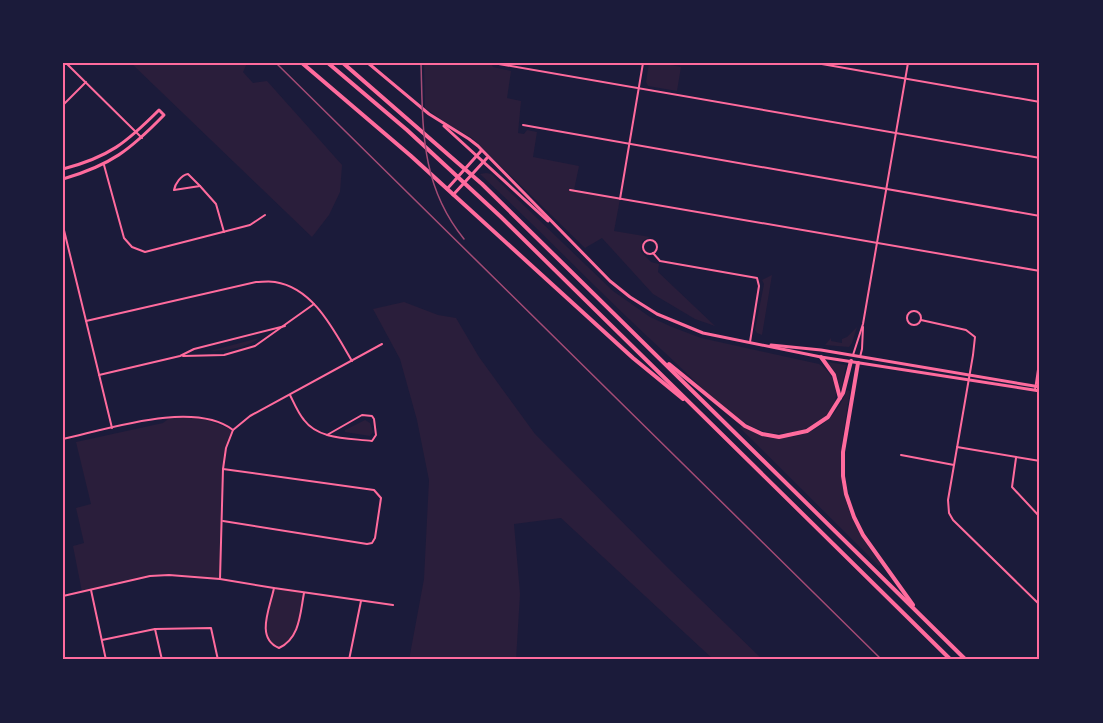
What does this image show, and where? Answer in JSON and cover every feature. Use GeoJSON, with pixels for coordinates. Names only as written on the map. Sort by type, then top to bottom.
{"type":"FeatureCollection","features":[{"type":"Feature","properties":{"kind":"highway"},"geometry":{"type":"LineString","coordinates":[[302,63],[447,189],[625,351],[700,412]]}},
{"type":"Feature","properties":{"kind":"highway"},"geometry":{"type":"LineString","coordinates":[[328,63],[407,130],[493,209],[951,660]]}},
{"type":"Feature","properties":{"kind":"highway"},"geometry":{"type":"LineString","coordinates":[[343,63],[482,184],[966,660]]}},
{"type":"Feature","properties":{"kind":"highway"},"geometry":{"type":"LineString","coordinates":[[652,351],[742,424],[766,435],[791,436],[813,428],[830,415],[844,390],[851,362]]}},
{"type":"Feature","properties":{"kind":"highway"},"geometry":{"type":"LineString","coordinates":[[820,357],[834,375],[840,398]]}},
{"type":"Feature","properties":{"kind":"highway"},"geometry":{"type":"LineString","coordinates":[[858,363],[843,455],[847,499],[863,535],[918,613]]}},
{"type":"Feature","properties":{"kind":"street"},"geometry":{"type":"LineString","coordinates":[[66,63],[142,138]]}},
{"type":"Feature","properties":{"kind":"street"},"geometry":{"type":"LineString","coordinates":[[368,63],[441,123],[563,234]]}},
{"type":"Feature","properties":{"kind":"street"},"geometry":{"type":"LineString","coordinates":[[492,63],[1040,158]]}},
{"type":"Feature","properties":{"kind":"street"},"geometry":{"type":"LineString","coordinates":[[620,199],[643,63]]}},
{"type":"Feature","properties":{"kind":"street"},"geometry":{"type":"LineString","coordinates":[[816,63],[1040,102]]}},
{"type":"Feature","properties":{"kind":"street"},"geometry":{"type":"LineString","coordinates":[[858,363],[862,349],[863,324],[885,189],[908,63]]}},
{"type":"Feature","properties":{"kind":"street"},"geometry":{"type":"LineString","coordinates":[[63,105],[86,82]]}},
{"type":"Feature","properties":{"kind":"street"},"geometry":{"type":"LineString","coordinates":[[63,169],[100,158],[117,149],[159,110],[164,115],[142,138],[119,157],[104,165],[63,178]]}},
{"type":"Feature","properties":{"kind":"street"},"geometry":{"type":"LineString","coordinates":[[441,123],[469,139],[615,285],[652,311],[687,327],[715,336],[801,347],[969,378]]}},
{"type":"Feature","properties":{"kind":"street"},"geometry":{"type":"LineString","coordinates":[[523,125],[1040,216]]}},
{"type":"Feature","properties":{"kind":"street"},"geometry":{"type":"LineString","coordinates":[[447,189],[482,151]]}},
{"type":"Feature","properties":{"kind":"street"},"geometry":{"type":"LineString","coordinates":[[453,195],[487,158]]}},
{"type":"Feature","properties":{"kind":"street"},"geometry":{"type":"LineString","coordinates":[[104,165],[124,238],[132,247],[145,252],[250,225],[265,215]]}},
{"type":"Feature","properties":{"kind":"street"},"geometry":{"type":"LineString","coordinates":[[200,186],[174,190],[184,175],[188,174],[200,186],[216,204],[224,232]]}},
{"type":"Feature","properties":{"kind":"street"},"geometry":{"type":"LineString","coordinates":[[570,190],[1040,271]]}},
{"type":"Feature","properties":{"kind":"street"},"geometry":{"type":"LineString","coordinates":[[63,226],[112,428]]}},
{"type":"Feature","properties":{"kind":"street"},"geometry":{"type":"LineString","coordinates":[[653,253],[657,249],[656,244],[648,241],[644,245],[644,250],[653,253],[660,261],[757,278],[759,286],[750,342]]}},
{"type":"Feature","properties":{"kind":"street"},"geometry":{"type":"LineString","coordinates":[[86,321],[256,282],[275,282],[294,288],[314,304],[325,317],[352,361]]}},
{"type":"Feature","properties":{"kind":"street"},"geometry":{"type":"LineString","coordinates":[[99,375],[180,356],[224,356],[246,350],[285,326],[314,304]]}},
{"type":"Feature","properties":{"kind":"street"},"geometry":{"type":"LineString","coordinates":[[916,312],[921,316],[921,320],[916,325],[912,324],[908,321],[908,315],[916,312]]}},
{"type":"Feature","properties":{"kind":"street"},"geometry":{"type":"LineString","coordinates":[[921,320],[966,330],[972,333],[975,342],[948,503],[949,513],[953,520],[1040,605]]}},
{"type":"Feature","properties":{"kind":"street"},"geometry":{"type":"LineString","coordinates":[[851,362],[863,324]]}},
{"type":"Feature","properties":{"kind":"street"},"geometry":{"type":"LineString","coordinates":[[180,356],[194,349],[285,326]]}},
{"type":"Feature","properties":{"kind":"street"},"geometry":{"type":"LineString","coordinates":[[220,579],[224,469],[226,448],[233,430],[250,416],[382,344]]}},
{"type":"Feature","properties":{"kind":"street"},"geometry":{"type":"LineString","coordinates":[[764,344],[820,357],[1037,389],[1040,356]]}},
{"type":"Feature","properties":{"kind":"street"},"geometry":{"type":"LineString","coordinates":[[290,395],[305,422],[319,433],[327,435],[372,441],[376,435],[374,419],[372,416],[362,415],[327,435]]}},
{"type":"Feature","properties":{"kind":"street"},"geometry":{"type":"LineString","coordinates":[[63,439],[161,418],[191,416],[233,430]]}},
{"type":"Feature","properties":{"kind":"street"},"geometry":{"type":"LineString","coordinates":[[957,447],[1040,461]]}},
{"type":"Feature","properties":{"kind":"street"},"geometry":{"type":"LineString","coordinates":[[901,455],[954,465]]}},
{"type":"Feature","properties":{"kind":"street"},"geometry":{"type":"LineString","coordinates":[[1016,458],[1012,487],[1040,517]]}},
{"type":"Feature","properties":{"kind":"street"},"geometry":{"type":"LineString","coordinates":[[223,521],[367,544],[372,543],[375,538],[381,498],[374,490],[224,469]]}},
{"type":"Feature","properties":{"kind":"street"},"geometry":{"type":"LineString","coordinates":[[63,596],[150,576],[169,575],[220,579],[393,605]]}},
{"type":"Feature","properties":{"kind":"street"},"geometry":{"type":"LineString","coordinates":[[274,588],[265,627],[266,636],[271,645],[279,648],[289,644],[296,634],[304,593]]}},
{"type":"Feature","properties":{"kind":"street"},"geometry":{"type":"LineString","coordinates":[[91,590],[106,660]]}},
{"type":"Feature","properties":{"kind":"street"},"geometry":{"type":"LineString","coordinates":[[349,660],[361,600]]}},
{"type":"Feature","properties":{"kind":"street"},"geometry":{"type":"LineString","coordinates":[[102,640],[154,629],[211,628],[218,660]]}},
{"type":"Feature","properties":{"kind":"street"},"geometry":{"type":"LineString","coordinates":[[154,629],[162,660]]}},
{"type":"Feature","properties":{"kind":"shaded area"},"geometry":{"type":"Polygon","coordinates":[[[131,63],[247,63],[243,72],[253,83],[267,81],[342,165],[340,192],[329,215],[312,237],[131,63]]]}},
{"type":"Feature","properties":{"kind":"shaded area"},"geometry":{"type":"Polygon","coordinates":[[[424,63],[491,63],[493,67],[511,71],[507,98],[521,101],[518,133],[524,134],[527,130],[537,132],[533,157],[579,166],[574,190],[620,199],[614,231],[650,237],[642,241],[641,252],[651,262],[659,264],[658,272],[715,326],[695,319],[653,294],[602,238],[585,248],[472,138],[425,108],[424,63]]]}},
{"type":"Feature","properties":{"kind":"shaded area"},"geometry":{"type":"Polygon","coordinates":[[[649,63],[671,63],[671,65],[681,67],[677,91],[648,86],[646,82],[649,63]]]}},
{"type":"Feature","properties":{"kind":"shaded area"},"geometry":{"type":"Polygon","coordinates":[[[480,174],[491,174],[613,291],[650,317],[701,338],[819,364],[825,368],[833,379],[836,392],[834,405],[830,411],[815,424],[795,432],[774,433],[745,423],[714,399],[652,341],[480,174]]]}},
{"type":"Feature","properties":{"kind":"shaded area"},"geometry":{"type":"Polygon","coordinates":[[[772,275],[762,335],[755,330],[764,284],[762,280],[772,275]]]}},
{"type":"Feature","properties":{"kind":"shaded area"},"geometry":{"type":"Polygon","coordinates":[[[404,302],[438,315],[456,318],[479,357],[535,434],[763,660],[714,660],[561,518],[514,524],[520,594],[516,660],[409,660],[424,579],[429,480],[417,420],[400,359],[373,309],[404,302]]]}},
{"type":"Feature","properties":{"kind":"shaded area"},"geometry":{"type":"Polygon","coordinates":[[[857,327],[849,347],[825,345],[831,338],[831,341],[842,343],[842,339],[857,327]]]}},
{"type":"Feature","properties":{"kind":"shaded area"},"geometry":{"type":"Polygon","coordinates":[[[259,338],[243,347],[210,351],[259,338]]]}},
{"type":"Feature","properties":{"kind":"shaded area"},"geometry":{"type":"Polygon","coordinates":[[[828,362],[846,365],[841,391],[837,377],[828,362]]]}},
{"type":"Feature","properties":{"kind":"shaded area"},"geometry":{"type":"Polygon","coordinates":[[[847,390],[850,391],[841,461],[842,481],[853,520],[881,564],[879,566],[740,428],[742,426],[773,437],[804,434],[817,428],[829,418],[839,406],[847,390]]]}},
{"type":"Feature","properties":{"kind":"shaded area"},"geometry":{"type":"Polygon","coordinates":[[[171,417],[199,417],[233,430],[226,448],[223,468],[220,579],[169,575],[150,576],[82,592],[73,546],[84,543],[76,508],[91,504],[76,442],[163,423],[171,417]]]}},
{"type":"Feature","properties":{"kind":"shaded area"},"geometry":{"type":"Polygon","coordinates":[[[365,420],[370,423],[373,432],[370,436],[345,432],[345,430],[365,420]]]}},
{"type":"Feature","properties":{"kind":"shaded area"},"geometry":{"type":"Polygon","coordinates":[[[274,588],[304,593],[295,632],[286,644],[279,648],[272,643],[266,630],[267,613],[274,588]]]}},
{"type":"Feature","properties":{"kind":"railway"},"geometry":{"type":"LineString","coordinates":[[276,63],[882,660]]}},
{"type":"Feature","properties":{"kind":"railway"},"geometry":{"type":"LineString","coordinates":[[421,63],[424,133],[432,177],[439,198],[464,239]]}}]}
